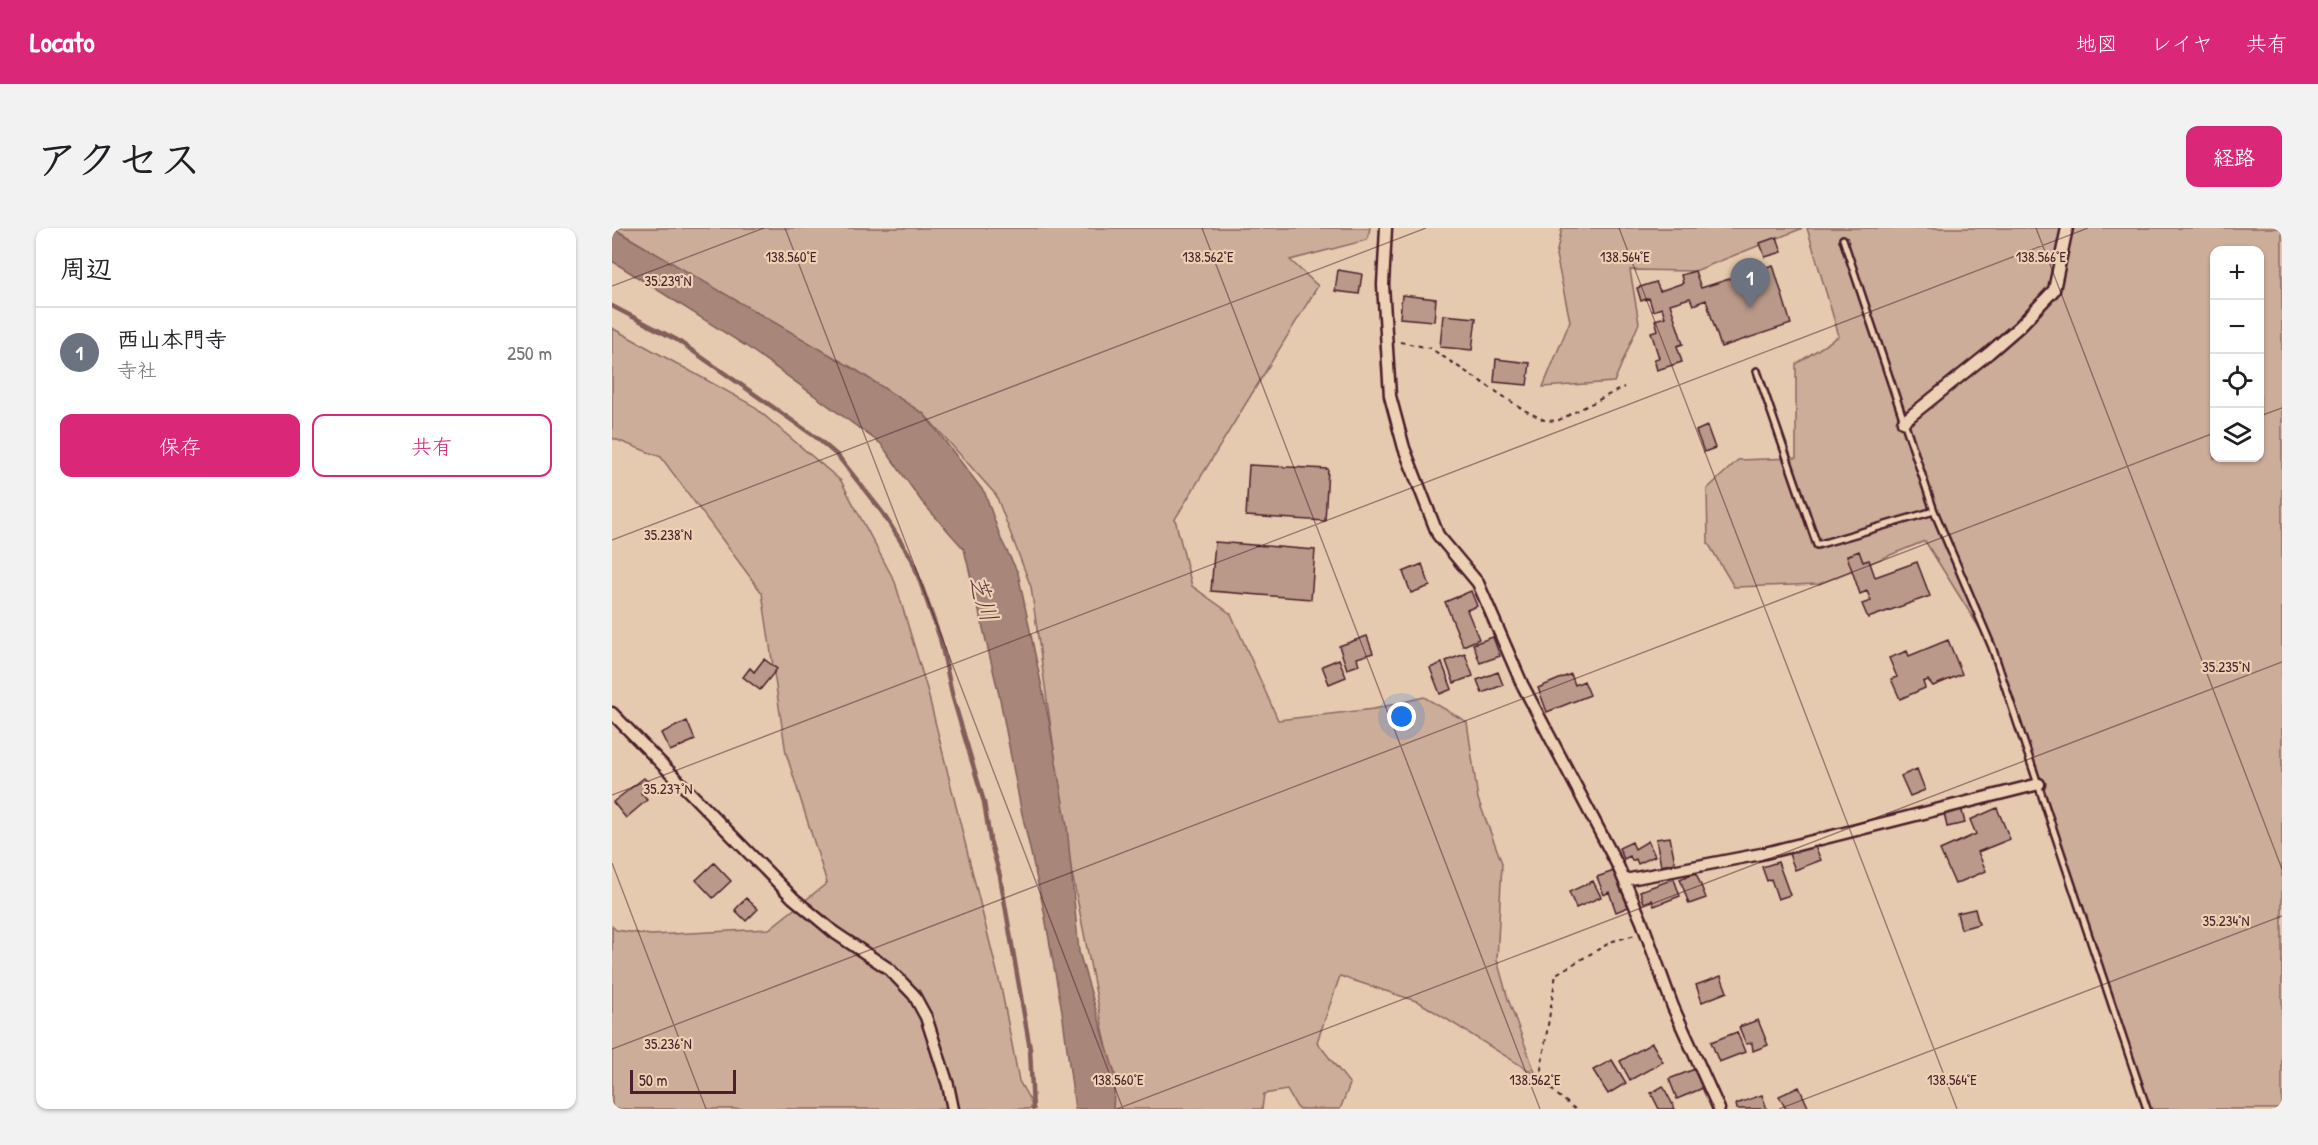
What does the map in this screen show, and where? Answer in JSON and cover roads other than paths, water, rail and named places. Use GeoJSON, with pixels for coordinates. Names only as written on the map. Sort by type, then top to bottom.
{"type":"FeatureCollection","features":[{"type":"Feature","properties":{"kind":"street"},"geometry":{"type":"LineString","coordinates":[[1386,228],[1383,285],[1390,396],[1404,448],[1437,535],[1478,583],[1522,684],[1624,880],[1646,932],[1673,1007],[1719,1109]]}},
{"type":"Feature","properties":{"kind":"street"},"geometry":{"type":"LineString","coordinates":[[1903,422],[1997,346],[2054,290],[2067,228]]}},
{"type":"Feature","properties":{"kind":"street"},"geometry":{"type":"LineString","coordinates":[[612,713],[793,898],[835,933],[889,969],[914,995],[926,1017],[948,1085],[953,1109]]}},
{"type":"Feature","properties":{"kind":"street"},"geometry":{"type":"LineString","coordinates":[[1624,880],[1761,854],[2039,784]]}},
{"type":"Feature","properties":{"kind":"lane"},"geometry":{"type":"LineString","coordinates":[[1842,238],[1934,511],[1992,648],[2147,1109]]}},
{"type":"Feature","properties":{"kind":"lane"},"geometry":{"type":"LineString","coordinates":[[1757,371],[1817,545],[1934,511]]}},
{"type":"Feature","properties":{"kind":"water","name":"芝川"},"geometry":{"type":"Polygon","coordinates":[[[612,228],[856,370],[924,414],[985,493],[1001,539],[1018,573],[1049,721],[1067,826],[1079,952],[1115,1074],[1113,1109],[1075,1109],[1062,1011],[1043,906],[1021,809],[1000,699],[964,549],[922,502],[881,444],[746,346],[612,261],[612,228]]]}},
{"type":"Feature","properties":{"kind":"waterway"},"geometry":{"type":"LineString","coordinates":[[612,306],[677,340],[817,438],[838,456],[882,512],[912,559],[940,638],[953,698],[984,802],[990,840],[1000,876],[1030,1049],[1033,1109]]}},
{"type":"Feature","properties":{"kind":"place","name":"西山本門寺"},"geometry":{"type":"Point","coordinates":[1750,308]}}]}
